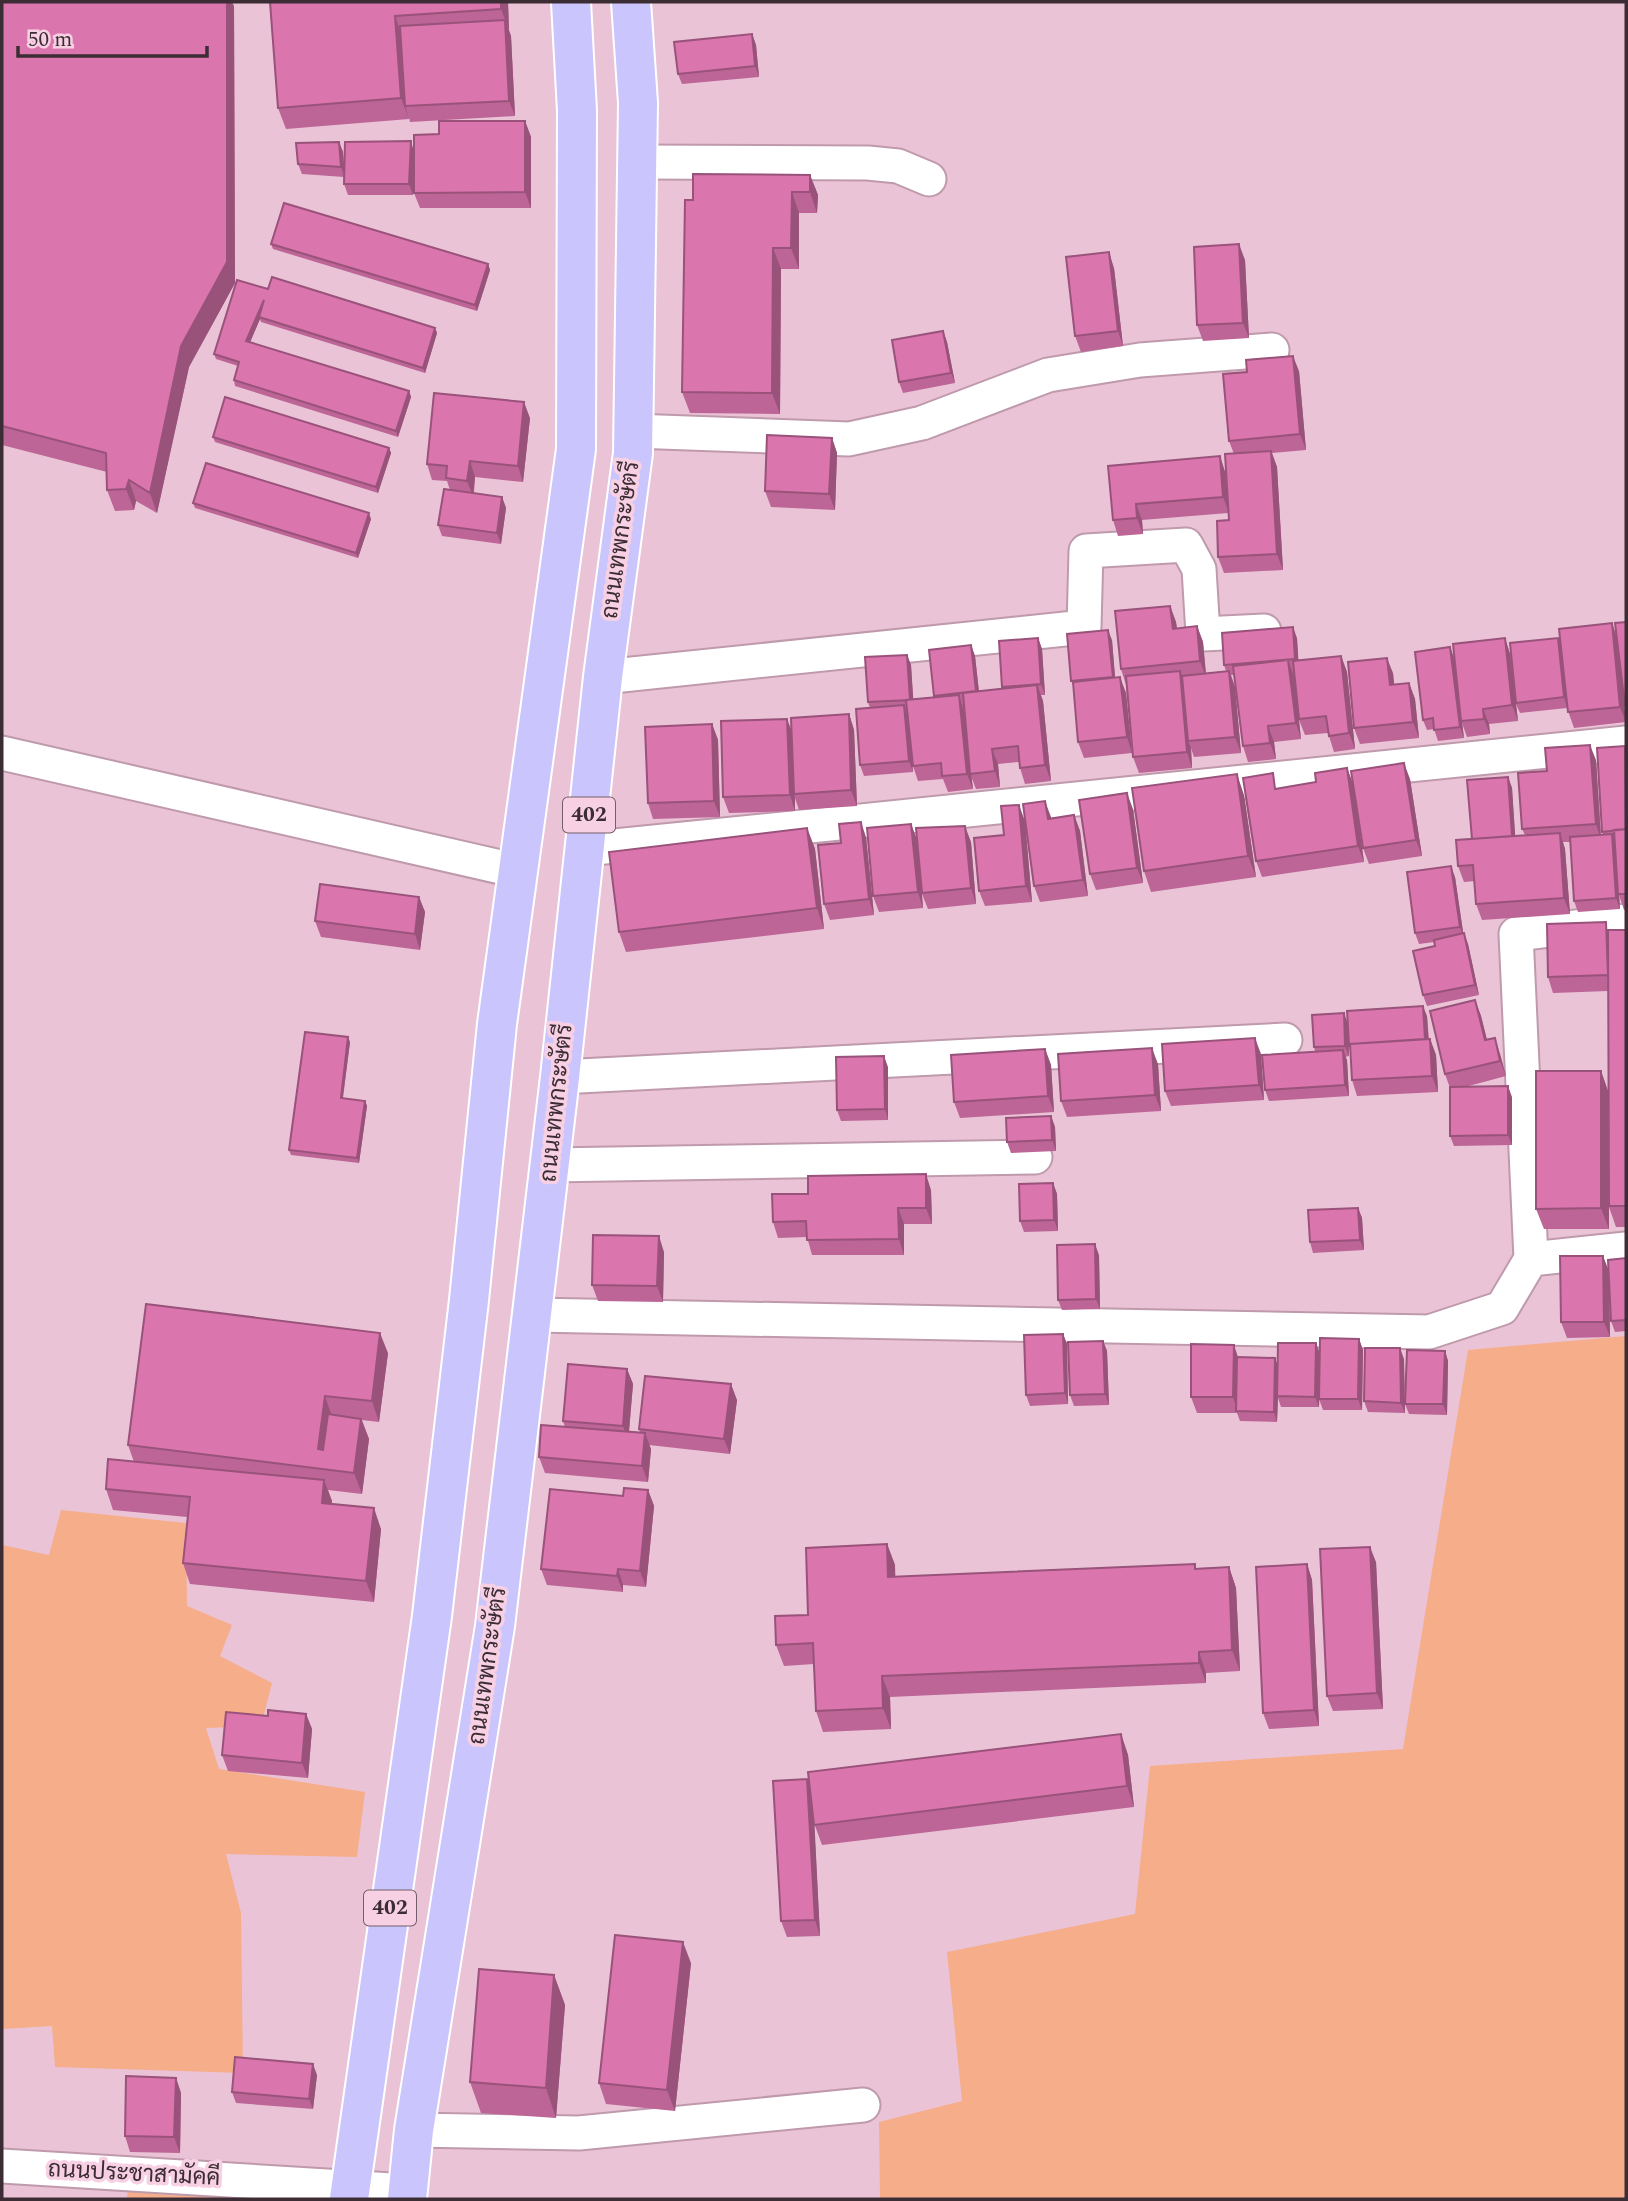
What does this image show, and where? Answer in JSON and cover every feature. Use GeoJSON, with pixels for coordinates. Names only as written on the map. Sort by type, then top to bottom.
{"type":"FeatureCollection","features":[{"type":"Feature","properties":{"kind":"main road","name":"402"},"geometry":{"type":"LineString","coordinates":[[350,2193],[432,1616],[469,1300],[497,1024],[576,449],[577,111],[571,2]]}},
{"type":"Feature","properties":{"kind":"main road","name":"ถนนเทพกระษัตรี"},"geometry":{"type":"LineString","coordinates":[[407,2195],[414,2130],[495,1626],[533,1315],[603,677],[633,453],[638,103],[631,2]]}},
{"type":"Feature","properties":{"kind":"street"},"geometry":{"type":"LineString","coordinates":[[637,162],[868,163],[898,166],[929,179]]}},
{"type":"Feature","properties":{"kind":"street"},"geometry":{"type":"LineString","coordinates":[[634,431],[849,439],[922,423],[1048,375],[1140,360],[1272,350]]}},
{"type":"Feature","properties":{"kind":"street"},"geometry":{"type":"LineString","coordinates":[[603,677],[1084,627],[1086,551],[1185,545],[1199,569],[1203,634],[1264,631]]}},
{"type":"Feature","properties":{"kind":"street"},"geometry":{"type":"LineString","coordinates":[[585,849],[1626,743]]}},
{"type":"Feature","properties":{"kind":"street"},"geometry":{"type":"LineString","coordinates":[[2,753],[518,871]]}},
{"type":"Feature","properties":{"kind":"street"},"geometry":{"type":"LineString","coordinates":[[533,1315],[1429,1332],[1503,1308],[1531,1259],[1516,934],[1626,921]]}},
{"type":"Feature","properties":{"kind":"street"},"geometry":{"type":"LineString","coordinates":[[560,1077],[1285,1040]]}},
{"type":"Feature","properties":{"kind":"street"},"geometry":{"type":"LineString","coordinates":[[550,1165],[1035,1157]]}},
{"type":"Feature","properties":{"kind":"street"},"geometry":{"type":"LineString","coordinates":[[1531,1259],[1626,1250]]}},
{"type":"Feature","properties":{"kind":"street"},"geometry":{"type":"LineString","coordinates":[[414,2130],[579,2133],[863,2105]]}},
{"type":"Feature","properties":{"kind":"street","name":"ถนนประชาสามัคคี"},"geometry":{"type":"LineString","coordinates":[[2,2166],[407,2195]]}},
{"type":"Feature","properties":{"kind":"shaded area"},"geometry":{"type":"Polygon","coordinates":[[[1626,1336],[1626,2199],[880,2199],[879,2122],[962,2101],[947,1952],[1135,1914],[1150,1766],[1403,1749],[1468,1350],[1626,1336]]]}},
{"type":"Feature","properties":{"kind":"shaded area"},"geometry":{"type":"Polygon","coordinates":[[[61,1510],[186,1523],[187,1606],[232,1625],[220,1656],[272,1683],[261,1726],[206,1728],[219,1769],[365,1792],[357,1857],[226,1854],[241,1913],[243,2073],[55,2067],[52,2026],[2,2029],[2,1545],[49,1555],[61,1510]]]}},
{"type":"Feature","properties":{"kind":"shaded area"},"geometry":{"type":"Polygon","coordinates":[[[128,2187],[297,2199],[127,2199],[128,2187]]]}},
{"type":"Feature","properties":{"kind":"building"},"geometry":{"type":"Polygon","coordinates":[[[2,2],[227,2],[227,262],[181,346],[150,493],[129,480],[126,489],[107,490],[106,453],[2,426],[2,2]]]}},
{"type":"Feature","properties":{"kind":"building"},"geometry":{"type":"Polygon","coordinates":[[[270,2],[501,2],[501,9],[395,16],[401,98],[278,108],[270,2]]]}},
{"type":"Feature","properties":{"kind":"building"},"geometry":{"type":"Polygon","coordinates":[[[505,20],[509,101],[405,106],[400,26],[505,20]]]}},
{"type":"Feature","properties":{"kind":"building"},"geometry":{"type":"Polygon","coordinates":[[[752,34],[755,66],[678,74],[674,42],[752,34]]]}},
{"type":"Feature","properties":{"kind":"building"},"geometry":{"type":"Polygon","coordinates":[[[439,121],[525,121],[525,192],[414,193],[414,135],[439,134],[439,121]]]}},
{"type":"Feature","properties":{"kind":"building"},"geometry":{"type":"Polygon","coordinates":[[[411,141],[409,184],[344,184],[345,142],[411,141]]]}},
{"type":"Feature","properties":{"kind":"building"},"geometry":{"type":"Polygon","coordinates":[[[339,142],[341,167],[298,164],[296,143],[339,142]]]}},
{"type":"Feature","properties":{"kind":"building"},"geometry":{"type":"Polygon","coordinates":[[[693,174],[810,175],[810,192],[792,192],[791,248],[773,248],[772,393],[682,392],[685,200],[693,200],[693,174]]]}},
{"type":"Feature","properties":{"kind":"building"},"geometry":{"type":"Polygon","coordinates":[[[284,203],[488,264],[475,305],[271,244],[284,203]]]}},
{"type":"Feature","properties":{"kind":"building"},"geometry":{"type":"Polygon","coordinates":[[[1239,244],[1243,323],[1197,325],[1194,247],[1239,244]]]}},
{"type":"Feature","properties":{"kind":"building"},"geometry":{"type":"Polygon","coordinates":[[[1109,252],[1118,331],[1075,336],[1066,257],[1109,252]]]}},
{"type":"Feature","properties":{"kind":"building"},"geometry":{"type":"Polygon","coordinates":[[[272,277],[435,328],[423,368],[259,317],[264,300],[246,341],[409,391],[396,431],[234,380],[239,362],[214,354],[237,280],[268,289],[272,277]]]}},
{"type":"Feature","properties":{"kind":"building"},"geometry":{"type":"Polygon","coordinates":[[[943,331],[951,373],[899,382],[892,340],[943,331]]]}},
{"type":"Feature","properties":{"kind":"building"},"geometry":{"type":"Polygon","coordinates":[[[1293,356],[1300,434],[1229,441],[1223,374],[1247,372],[1246,360],[1293,356]]]}},
{"type":"Feature","properties":{"kind":"building"},"geometry":{"type":"Polygon","coordinates":[[[434,393],[524,402],[518,466],[470,461],[467,481],[446,478],[447,466],[427,464],[434,393]]]}},
{"type":"Feature","properties":{"kind":"building"},"geometry":{"type":"Polygon","coordinates":[[[225,397],[389,448],[376,487],[213,437],[225,397]]]}},
{"type":"Feature","properties":{"kind":"building"},"geometry":{"type":"Polygon","coordinates":[[[767,435],[832,438],[829,494],[765,491],[767,435]]]}},
{"type":"Feature","properties":{"kind":"building"},"geometry":{"type":"Polygon","coordinates":[[[1271,451],[1277,554],[1218,557],[1217,521],[1229,520],[1225,454],[1271,451]]]}},
{"type":"Feature","properties":{"kind":"building"},"geometry":{"type":"Polygon","coordinates":[[[1220,456],[1223,497],[1136,504],[1137,518],[1113,520],[1108,466],[1220,456]]]}},
{"type":"Feature","properties":{"kind":"building"},"geometry":{"type":"Polygon","coordinates":[[[206,463],[369,513],[356,553],[193,503],[206,463]]]}},
{"type":"Feature","properties":{"kind":"building"},"geometry":{"type":"Polygon","coordinates":[[[444,489],[502,497],[497,533],[438,525],[444,489]]]}},
{"type":"Feature","properties":{"kind":"building"},"geometry":{"type":"Polygon","coordinates":[[[1170,606],[1173,629],[1197,626],[1200,661],[1121,669],[1115,611],[1170,606]]]}},
{"type":"Feature","properties":{"kind":"building"},"geometry":{"type":"Polygon","coordinates":[[[1626,622],[1626,706],[1625,706],[1615,623],[1626,622]]]}},
{"type":"Feature","properties":{"kind":"building"},"geometry":{"type":"Polygon","coordinates":[[[1612,623],[1620,707],[1568,712],[1559,629],[1612,623]]]}},
{"type":"Feature","properties":{"kind":"building"},"geometry":{"type":"Polygon","coordinates":[[[1293,627],[1295,659],[1224,665],[1222,633],[1293,627]]]}},
{"type":"Feature","properties":{"kind":"building"},"geometry":{"type":"Polygon","coordinates":[[[1108,630],[1113,677],[1071,681],[1067,634],[1108,630]]]}},
{"type":"Feature","properties":{"kind":"building"},"geometry":{"type":"Polygon","coordinates":[[[1038,638],[1041,684],[1002,687],[999,641],[1038,638]]]}},
{"type":"Feature","properties":{"kind":"building"},"geometry":{"type":"Polygon","coordinates":[[[1505,638],[1512,705],[1483,709],[1484,719],[1461,721],[1453,644],[1505,638]]]}},
{"type":"Feature","properties":{"kind":"building"},"geometry":{"type":"Polygon","coordinates":[[[1558,638],[1564,697],[1516,703],[1510,643],[1558,638]]]}},
{"type":"Feature","properties":{"kind":"building"},"geometry":{"type":"Polygon","coordinates":[[[971,645],[976,691],[934,696],[929,650],[971,645]]]}},
{"type":"Feature","properties":{"kind":"building"},"geometry":{"type":"Polygon","coordinates":[[[1450,647],[1460,727],[1434,730],[1433,718],[1423,720],[1415,652],[1450,647]]]}},
{"type":"Feature","properties":{"kind":"building"},"geometry":{"type":"Polygon","coordinates":[[[907,655],[910,700],[868,702],[865,657],[907,655]]]}},
{"type":"Feature","properties":{"kind":"building"},"geometry":{"type":"Polygon","coordinates":[[[1341,656],[1349,733],[1329,736],[1326,716],[1299,719],[1293,661],[1341,656]]]}},
{"type":"Feature","properties":{"kind":"building"},"geometry":{"type":"Polygon","coordinates":[[[1387,658],[1390,685],[1409,683],[1413,722],[1354,728],[1348,662],[1387,658]]]}},
{"type":"Feature","properties":{"kind":"building"},"geometry":{"type":"Polygon","coordinates":[[[1288,660],[1296,723],[1268,726],[1270,743],[1243,746],[1233,666],[1288,660]]]}},
{"type":"Feature","properties":{"kind":"building"},"geometry":{"type":"Polygon","coordinates":[[[1180,671],[1187,752],[1133,757],[1126,676],[1180,671]]]}},
{"type":"Feature","properties":{"kind":"building"},"geometry":{"type":"Polygon","coordinates":[[[1229,671],[1235,737],[1188,741],[1182,676],[1229,671]]]}},
{"type":"Feature","properties":{"kind":"building"},"geometry":{"type":"Polygon","coordinates":[[[1120,677],[1127,737],[1078,742],[1073,682],[1120,677]]]}},
{"type":"Feature","properties":{"kind":"building"},"geometry":{"type":"Polygon","coordinates":[[[1037,685],[1045,765],[1020,768],[1018,746],[992,749],[995,771],[970,774],[963,693],[1037,685]]]}},
{"type":"Feature","properties":{"kind":"building"},"geometry":{"type":"Polygon","coordinates":[[[959,695],[967,774],[942,776],[941,763],[913,766],[906,700],[959,695]]]}},
{"type":"Feature","properties":{"kind":"building"},"geometry":{"type":"Polygon","coordinates":[[[904,705],[909,761],[860,765],[856,709],[904,705]]]}},
{"type":"Feature","properties":{"kind":"building"},"geometry":{"type":"Polygon","coordinates":[[[849,714],[851,790],[794,794],[791,718],[849,714]]]}},
{"type":"Feature","properties":{"kind":"building"},"geometry":{"type":"Polygon","coordinates":[[[787,719],[790,795],[723,797],[721,721],[787,719]]]}},
{"type":"Feature","properties":{"kind":"building"},"geometry":{"type":"Polygon","coordinates":[[[712,724],[714,801],[648,803],[645,727],[712,724]]]}},
{"type":"Feature","properties":{"kind":"building"},"geometry":{"type":"Polygon","coordinates":[[[1590,745],[1596,824],[1522,829],[1518,773],[1547,771],[1545,748],[1590,745]]]}},
{"type":"Feature","properties":{"kind":"building"},"geometry":{"type":"Polygon","coordinates":[[[1625,746],[1626,829],[1602,832],[1597,748],[1625,746]]]}},
{"type":"Feature","properties":{"kind":"building"},"geometry":{"type":"Polygon","coordinates":[[[1404,763],[1416,840],[1363,848],[1351,771],[1404,763]]]}},
{"type":"Feature","properties":{"kind":"building"},"geometry":{"type":"Polygon","coordinates":[[[1347,768],[1358,846],[1256,861],[1243,778],[1273,773],[1275,789],[1316,782],[1315,773],[1347,768]]]}},
{"type":"Feature","properties":{"kind":"building"},"geometry":{"type":"Polygon","coordinates":[[[1237,774],[1248,856],[1144,871],[1132,788],[1237,774]]]}},
{"type":"Feature","properties":{"kind":"building"},"geometry":{"type":"Polygon","coordinates":[[[1508,777],[1512,836],[1472,839],[1467,780],[1508,777]]]}},
{"type":"Feature","properties":{"kind":"building"},"geometry":{"type":"Polygon","coordinates":[[[1127,793],[1137,868],[1090,874],[1079,800],[1127,793]]]}},
{"type":"Feature","properties":{"kind":"building"},"geometry":{"type":"Polygon","coordinates":[[[1045,801],[1048,819],[1074,815],[1083,880],[1034,886],[1023,804],[1045,801]]]}},
{"type":"Feature","properties":{"kind":"building"},"geometry":{"type":"Polygon","coordinates":[[[1019,805],[1026,886],[979,891],[974,838],[1004,835],[1001,806],[1019,805]]]}},
{"type":"Feature","properties":{"kind":"building"},"geometry":{"type":"Polygon","coordinates":[[[861,822],[869,899],[824,904],[818,845],[841,843],[839,824],[861,822]]]}},
{"type":"Feature","properties":{"kind":"building"},"geometry":{"type":"Polygon","coordinates":[[[911,824],[918,892],[873,896],[867,828],[911,824]]]}},
{"type":"Feature","properties":{"kind":"building"},"geometry":{"type":"Polygon","coordinates":[[[965,826],[971,888],[922,893],[916,828],[965,826]]]}},
{"type":"Feature","properties":{"kind":"building"},"geometry":{"type":"Polygon","coordinates":[[[807,828],[817,908],[619,932],[609,852],[807,828]]]}},
{"type":"Feature","properties":{"kind":"building"},"geometry":{"type":"Polygon","coordinates":[[[1626,829],[1626,894],[1618,894],[1614,830],[1626,829]]]}},
{"type":"Feature","properties":{"kind":"building"},"geometry":{"type":"Polygon","coordinates":[[[1560,833],[1564,898],[1476,904],[1473,865],[1458,866],[1456,840],[1560,833]]]}},
{"type":"Feature","properties":{"kind":"building"},"geometry":{"type":"Polygon","coordinates":[[[1612,834],[1616,898],[1574,901],[1570,837],[1612,834]]]}},
{"type":"Feature","properties":{"kind":"building"},"geometry":{"type":"Polygon","coordinates":[[[1451,866],[1460,927],[1415,933],[1407,872],[1451,866]]]}},
{"type":"Feature","properties":{"kind":"building"},"geometry":{"type":"Polygon","coordinates":[[[320,884],[419,897],[415,934],[315,921],[320,884]]]}},
{"type":"Feature","properties":{"kind":"building"},"geometry":{"type":"Polygon","coordinates":[[[1606,922],[1608,975],[1548,977],[1547,924],[1606,922]]]}},
{"type":"Feature","properties":{"kind":"building"},"geometry":{"type":"Polygon","coordinates":[[[1608,930],[1626,930],[1626,1206],[1609,1206],[1608,930]]]}},
{"type":"Feature","properties":{"kind":"building"},"geometry":{"type":"Polygon","coordinates":[[[1464,933],[1475,985],[1423,995],[1413,951],[1435,946],[1434,940],[1464,933]]]}},
{"type":"Feature","properties":{"kind":"building"},"geometry":{"type":"Polygon","coordinates":[[[1475,1000],[1485,1040],[1495,1038],[1500,1061],[1445,1074],[1430,1011],[1475,1000]]]}},
{"type":"Feature","properties":{"kind":"building"},"geometry":{"type":"Polygon","coordinates":[[[1423,1006],[1425,1039],[1349,1046],[1347,1011],[1423,1006]]]}},
{"type":"Feature","properties":{"kind":"building"},"geometry":{"type":"Polygon","coordinates":[[[1344,1013],[1345,1046],[1314,1047],[1312,1015],[1344,1013]]]}},
{"type":"Feature","properties":{"kind":"building"},"geometry":{"type":"Polygon","coordinates":[[[305,1032],[348,1037],[341,1098],[365,1101],[357,1158],[289,1150],[305,1032]]]}},
{"type":"Feature","properties":{"kind":"building"},"geometry":{"type":"Polygon","coordinates":[[[1255,1038],[1259,1085],[1165,1091],[1162,1044],[1255,1038]]]}},
{"type":"Feature","properties":{"kind":"building"},"geometry":{"type":"Polygon","coordinates":[[[1430,1039],[1432,1076],[1352,1080],[1350,1044],[1430,1039]]]}},
{"type":"Feature","properties":{"kind":"building"},"geometry":{"type":"Polygon","coordinates":[[[1152,1048],[1155,1095],[1061,1101],[1058,1054],[1152,1048]]]}},
{"type":"Feature","properties":{"kind":"building"},"geometry":{"type":"Polygon","coordinates":[[[1045,1049],[1048,1096],[954,1102],[951,1055],[1045,1049]]]}},
{"type":"Feature","properties":{"kind":"building"},"geometry":{"type":"Polygon","coordinates":[[[1343,1050],[1345,1085],[1265,1090],[1262,1055],[1343,1050]]]}},
{"type":"Feature","properties":{"kind":"building"},"geometry":{"type":"Polygon","coordinates":[[[884,1056],[885,1109],[837,1110],[836,1057],[884,1056]]]}},
{"type":"Feature","properties":{"kind":"building"},"geometry":{"type":"Polygon","coordinates":[[[1536,1071],[1601,1071],[1601,1208],[1536,1209],[1536,1071]]]}},
{"type":"Feature","properties":{"kind":"building"},"geometry":{"type":"Polygon","coordinates":[[[1508,1086],[1508,1135],[1450,1136],[1450,1087],[1508,1086]]]}},
{"type":"Feature","properties":{"kind":"building"},"geometry":{"type":"Polygon","coordinates":[[[1051,1116],[1052,1140],[1007,1142],[1006,1118],[1051,1116]]]}},
{"type":"Feature","properties":{"kind":"building"},"geometry":{"type":"Polygon","coordinates":[[[926,1174],[926,1208],[898,1208],[899,1239],[807,1240],[806,1221],[773,1222],[772,1194],[808,1194],[808,1176],[926,1174]]]}},
{"type":"Feature","properties":{"kind":"building"},"geometry":{"type":"Polygon","coordinates":[[[1053,1183],[1054,1220],[1020,1221],[1019,1184],[1053,1183]]]}},
{"type":"Feature","properties":{"kind":"building"},"geometry":{"type":"Polygon","coordinates":[[[1358,1208],[1360,1240],[1310,1242],[1308,1210],[1358,1208]]]}},
{"type":"Feature","properties":{"kind":"building"},"geometry":{"type":"Polygon","coordinates":[[[593,1235],[659,1236],[657,1286],[592,1285],[593,1235]]]}},
{"type":"Feature","properties":{"kind":"building"},"geometry":{"type":"Polygon","coordinates":[[[1095,1244],[1096,1299],[1058,1300],[1057,1245],[1095,1244]]]}},
{"type":"Feature","properties":{"kind":"building"},"geometry":{"type":"Polygon","coordinates":[[[1560,1256],[1603,1256],[1604,1322],[1561,1322],[1560,1256]]]}},
{"type":"Feature","properties":{"kind":"building"},"geometry":{"type":"Polygon","coordinates":[[[1626,1258],[1626,1320],[1611,1321],[1608,1260],[1626,1258]]]}},
{"type":"Feature","properties":{"kind":"building"},"geometry":{"type":"Polygon","coordinates":[[[146,1304],[380,1333],[372,1401],[325,1396],[318,1449],[323,1450],[328,1414],[361,1419],[354,1473],[128,1445],[146,1304]]]}},
{"type":"Feature","properties":{"kind":"building"},"geometry":{"type":"Polygon","coordinates":[[[1063,1334],[1065,1393],[1026,1395],[1024,1335],[1063,1334]]]}},
{"type":"Feature","properties":{"kind":"building"},"geometry":{"type":"Polygon","coordinates":[[[1320,1338],[1359,1339],[1358,1399],[1319,1399],[1320,1338]]]}},
{"type":"Feature","properties":{"kind":"building"},"geometry":{"type":"Polygon","coordinates":[[[1103,1341],[1105,1394],[1070,1395],[1068,1342],[1103,1341]]]}},
{"type":"Feature","properties":{"kind":"building"},"geometry":{"type":"Polygon","coordinates":[[[1278,1343],[1316,1343],[1315,1397],[1277,1396],[1278,1343]]]}},
{"type":"Feature","properties":{"kind":"building"},"geometry":{"type":"Polygon","coordinates":[[[1191,1344],[1234,1345],[1233,1397],[1191,1397],[1191,1344]]]}},
{"type":"Feature","properties":{"kind":"building"},"geometry":{"type":"Polygon","coordinates":[[[1365,1348],[1400,1348],[1401,1403],[1364,1401],[1365,1348]]]}},
{"type":"Feature","properties":{"kind":"building"},"geometry":{"type":"Polygon","coordinates":[[[1407,1350],[1445,1351],[1443,1404],[1405,1404],[1407,1350]]]}},
{"type":"Feature","properties":{"kind":"building"},"geometry":{"type":"Polygon","coordinates":[[[1237,1357],[1275,1358],[1274,1412],[1236,1411],[1237,1357]]]}},
{"type":"Feature","properties":{"kind":"building"},"geometry":{"type":"Polygon","coordinates":[[[568,1364],[627,1369],[623,1426],[563,1421],[568,1364]]]}},
{"type":"Feature","properties":{"kind":"building"},"geometry":{"type":"Polygon","coordinates":[[[645,1376],[731,1384],[724,1439],[639,1429],[645,1376]]]}},
{"type":"Feature","properties":{"kind":"building"},"geometry":{"type":"Polygon","coordinates":[[[541,1425],[645,1433],[642,1466],[539,1457],[541,1425]]]}},
{"type":"Feature","properties":{"kind":"building"},"geometry":{"type":"Polygon","coordinates":[[[108,1459],[324,1480],[322,1503],[374,1508],[366,1581],[183,1563],[190,1497],[106,1489],[108,1459]]]}},
{"type":"Feature","properties":{"kind":"building"},"geometry":{"type":"Polygon","coordinates":[[[624,1488],[648,1490],[640,1571],[618,1569],[617,1576],[541,1569],[550,1489],[623,1496],[624,1488]]]}},
{"type":"Feature","properties":{"kind":"building"},"geometry":{"type":"Polygon","coordinates":[[[887,1544],[888,1577],[1195,1564],[1195,1569],[1229,1567],[1232,1650],[1199,1652],[1199,1663],[882,1676],[883,1708],[816,1711],[813,1643],[776,1645],[775,1616],[808,1615],[806,1548],[887,1544]]]}},
{"type":"Feature","properties":{"kind":"building"},"geometry":{"type":"Polygon","coordinates":[[[1370,1547],[1377,1693],[1327,1696],[1320,1549],[1370,1547]]]}},
{"type":"Feature","properties":{"kind":"building"},"geometry":{"type":"Polygon","coordinates":[[[1307,1564],[1314,1710],[1263,1713],[1256,1567],[1307,1564]]]}},
{"type":"Feature","properties":{"kind":"building"},"geometry":{"type":"Polygon","coordinates":[[[268,1710],[306,1714],[302,1763],[222,1755],[226,1712],[268,1716],[268,1710]]]}},
{"type":"Feature","properties":{"kind":"building"},"geometry":{"type":"Polygon","coordinates":[[[1121,1734],[1127,1786],[814,1825],[808,1772],[1121,1734]]]}},
{"type":"Feature","properties":{"kind":"building"},"geometry":{"type":"Polygon","coordinates":[[[807,1779],[815,1920],[781,1921],[773,1781],[807,1779]]]}},
{"type":"Feature","properties":{"kind":"building"},"geometry":{"type":"Polygon","coordinates":[[[615,1935],[683,1942],[667,2090],[599,2083],[615,1935]]]}},
{"type":"Feature","properties":{"kind":"building"},"geometry":{"type":"Polygon","coordinates":[[[479,1969],[554,1975],[546,2088],[470,2082],[479,1969]]]}},
{"type":"Feature","properties":{"kind":"building"},"geometry":{"type":"Polygon","coordinates":[[[235,2057],[313,2064],[309,2099],[232,2092],[235,2057]]]}},
{"type":"Feature","properties":{"kind":"building"},"geometry":{"type":"Polygon","coordinates":[[[126,2076],[176,2078],[174,2137],[125,2136],[126,2076]]]}}]}
